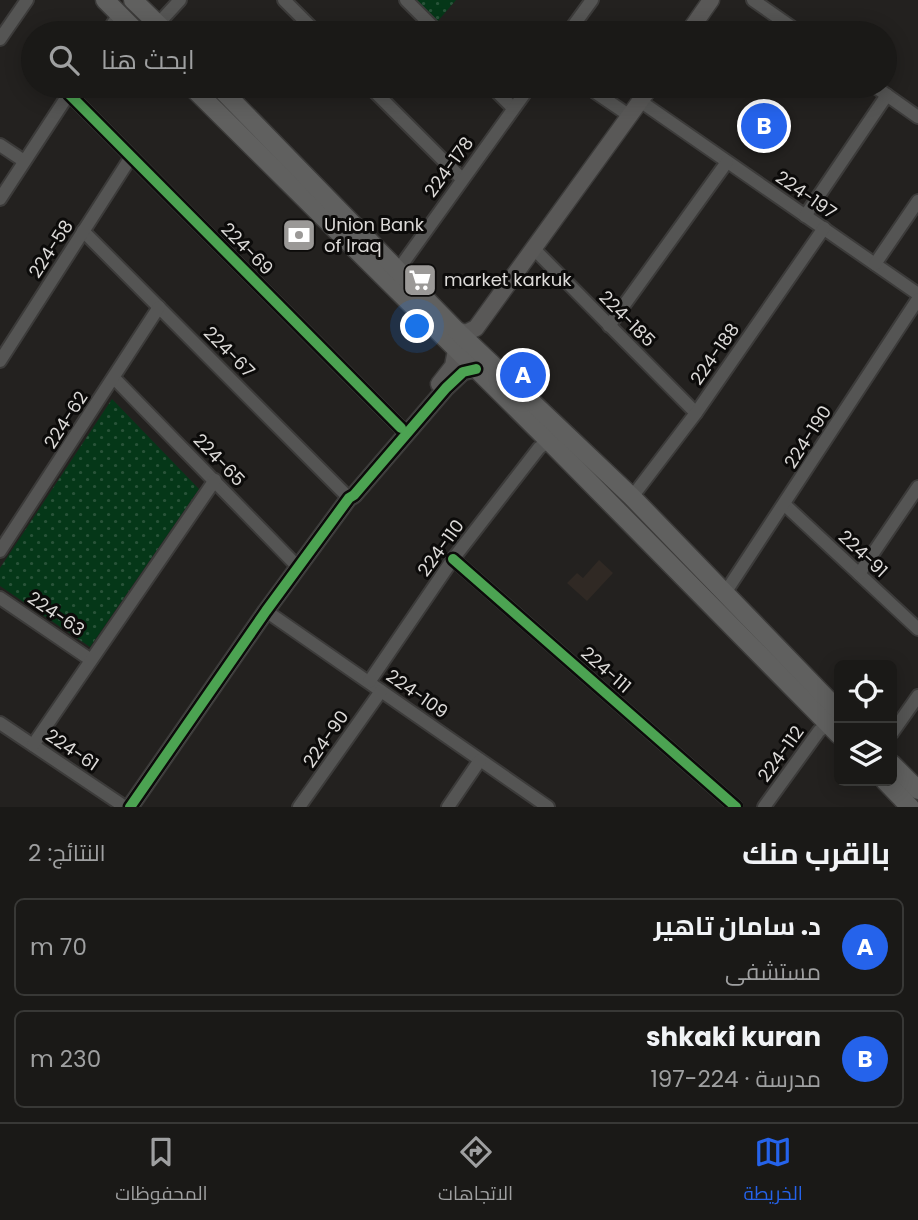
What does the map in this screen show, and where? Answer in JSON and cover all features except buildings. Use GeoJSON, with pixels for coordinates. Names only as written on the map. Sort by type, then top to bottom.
{"type":"FeatureCollection","features":[{"type":"Feature","properties":{"kind":"main road"},"geometry":{"type":"LineString","coordinates":[[105,0],[126,21]]}},
{"type":"Feature","properties":{"kind":"main road"},"geometry":{"type":"LineString","coordinates":[[133,0],[154,21]]}},
{"type":"Feature","properties":{"kind":"main road"},"geometry":{"type":"LineString","coordinates":[[220,98],[456,330],[632,497],[725,593],[834,721]]}},
{"type":"Feature","properties":{"kind":"main road"},"geometry":{"type":"LineString","coordinates":[[220,98],[456,350],[834,721]]}},
{"type":"Feature","properties":{"kind":"main road"},"geometry":{"type":"LineString","coordinates":[[897,774],[911,802]]}},
{"type":"Feature","properties":{"kind":"main road"},"geometry":{"type":"LineString","coordinates":[[891,786],[911,802]]}},
{"type":"Feature","properties":{"kind":"street"},"geometry":{"type":"LineString","coordinates":[[0,39],[4,22],[27,0]]}},
{"type":"Feature","properties":{"kind":"street"},"geometry":{"type":"LineString","coordinates":[[167,21],[180,0]]}},
{"type":"Feature","properties":{"kind":"street"},"geometry":{"type":"LineString","coordinates":[[284,0],[305,21]]}},
{"type":"Feature","properties":{"kind":"street"},"geometry":{"type":"LineString","coordinates":[[406,0],[427,21]]}},
{"type":"Feature","properties":{"kind":"street"},"geometry":{"type":"LineString","coordinates":[[577,21],[592,0]]}},
{"type":"Feature","properties":{"kind":"street"},"geometry":{"type":"LineString","coordinates":[[696,21],[711,0]]}},
{"type":"Feature","properties":{"kind":"street"},"geometry":{"type":"LineString","coordinates":[[753,0],[783,21]]}},
{"type":"Feature","properties":{"kind":"street"},"geometry":{"type":"LineString","coordinates":[[115,21],[119,14]]}},
{"type":"Feature","properties":{"kind":"street"},"geometry":{"type":"LineString","coordinates":[[0,199],[66,98]]}},
{"type":"Feature","properties":{"kind":"street","name":"224-69"},"geometry":{"type":"LineString","coordinates":[[78,98],[131,157],[401,428]]}},
{"type":"Feature","properties":{"kind":"street"},"geometry":{"type":"LineString","coordinates":[[381,98],[462,179]]}},
{"type":"Feature","properties":{"kind":"street"},"geometry":{"type":"LineString","coordinates":[[503,98],[513,108]]}},
{"type":"Feature","properties":{"kind":"street","name":"224-178"},"geometry":{"type":"LineString","coordinates":[[398,270],[521,98]]}},
{"type":"Feature","properties":{"kind":"street"},"geometry":{"type":"LineString","coordinates":[[604,98],[630,116]]}},
{"type":"Feature","properties":{"kind":"street"},"geometry":{"type":"LineString","coordinates":[[479,351],[474,340],[476,328],[642,98]]}},
{"type":"Feature","properties":{"kind":"street"},"geometry":{"type":"LineString","coordinates":[[805,216],[885,98]]}},
{"type":"Feature","properties":{"kind":"street"},"geometry":{"type":"LineString","coordinates":[[891,98],[918,117]]}},
{"type":"Feature","properties":{"kind":"street","name":"224-197"},"geometry":{"type":"LineString","coordinates":[[640,101],[918,296]]}},
{"type":"Feature","properties":{"kind":"street"},"geometry":{"type":"LineString","coordinates":[[0,145],[24,161]]}},
{"type":"Feature","properties":{"kind":"street","name":"224-58"},"geometry":{"type":"LineString","coordinates":[[0,361],[131,157]]}},
{"type":"Feature","properties":{"kind":"street"},"geometry":{"type":"LineString","coordinates":[[610,326],[727,162]]}},
{"type":"Feature","properties":{"kind":"street"},"geometry":{"type":"LineString","coordinates":[[875,264],[918,201]]}},
{"type":"Feature","properties":{"kind":"street","name":"224-188"},"geometry":{"type":"LineString","coordinates":[[632,497],[696,413],[824,228]]}},
{"type":"Feature","properties":{"kind":"street","name":"224-67"},"geometry":{"type":"LineString","coordinates":[[83,231],[349,498]]}},
{"type":"Feature","properties":{"kind":"street","name":"224-185"},"geometry":{"type":"LineString","coordinates":[[534,249],[696,413]]}},
{"type":"Feature","properties":{"kind":"street","name":"224-190"},"geometry":{"type":"LineString","coordinates":[[725,593],[918,296]]}},
{"type":"Feature","properties":{"kind":"street","name":"224-62"},"geometry":{"type":"LineString","coordinates":[[0,551],[159,307]]}},
{"type":"Feature","properties":{"kind":"street"},"geometry":{"type":"LineString","coordinates":[[456,330],[466,333],[476,328]]}},
{"type":"Feature","properties":{"kind":"street"},"geometry":{"type":"LineString","coordinates":[[349,498],[350,491],[448,373],[453,366],[456,350]]}},
{"type":"Feature","properties":{"kind":"street"},"geometry":{"type":"LineString","coordinates":[[127,807],[349,498],[446,388],[463,372],[476,369]]}},
{"type":"Feature","properties":{"kind":"street","name":"224-65"},"geometry":{"type":"LineString","coordinates":[[114,378],[298,567]]}},
{"type":"Feature","properties":{"kind":"street","name":"224-110"},"geometry":{"type":"LineString","coordinates":[[369,682],[453,559],[539,448],[549,441]]}},
{"type":"Feature","properties":{"kind":"street"},"geometry":{"type":"LineString","coordinates":[[33,745],[215,480]]}},
{"type":"Feature","properties":{"kind":"street"},"geometry":{"type":"LineString","coordinates":[[859,574],[918,487]]}},
{"type":"Feature","properties":{"kind":"street","name":"224-91"},"geometry":{"type":"LineString","coordinates":[[785,504],[918,629]]}},
{"type":"Feature","properties":{"kind":"street","name":"224-111"},"geometry":{"type":"LineString","coordinates":[[453,559],[736,807]]}},
{"type":"Feature","properties":{"kind":"street","name":"224-63"},"geometry":{"type":"LineString","coordinates":[[0,597],[91,660]]}},
{"type":"Feature","properties":{"kind":"street","name":"224-109"},"geometry":{"type":"LineString","coordinates":[[266,611],[548,807]]}},
{"type":"Feature","properties":{"kind":"street","name":"224-90"},"geometry":{"type":"LineString","coordinates":[[299,807],[382,691]]}},
{"type":"Feature","properties":{"kind":"street"},"geometry":{"type":"LineString","coordinates":[[897,726],[917,699]]}},
{"type":"Feature","properties":{"kind":"street","name":"224-61"},"geometry":{"type":"LineString","coordinates":[[0,723],[127,807]]}},
{"type":"Feature","properties":{"kind":"street","name":"224-112"},"geometry":{"type":"LineString","coordinates":[[764,807],[819,731],[834,724]]}},
{"type":"Feature","properties":{"kind":"street"},"geometry":{"type":"LineString","coordinates":[[448,807],[480,760]]}},
{"type":"Feature","properties":{"kind":"shaded area"},"geometry":{"type":"Polygon","coordinates":[[[599,560],[613,573],[587,601],[567,583],[577,573],[583,578],[599,560]]]}},
{"type":"Feature","properties":{"kind":"green space"},"geometry":{"type":"Polygon","coordinates":[[[415,0],[456,0],[436,21],[415,0]]]}},
{"type":"Feature","properties":{"kind":"green space"},"geometry":{"type":"Polygon","coordinates":[[[112,399],[199,489],[90,647],[0,586],[0,568],[112,399]]]}},
{"type":"Feature","properties":{"kind":"cycle path"},"geometry":{"type":"LineString","coordinates":[[73,98],[401,428]]}},
{"type":"Feature","properties":{"kind":"cycle path"},"geometry":{"type":"LineString","coordinates":[[130,807],[266,611],[349,498],[446,388],[463,372],[476,369]]}},
{"type":"Feature","properties":{"kind":"cycle path"},"geometry":{"type":"LineString","coordinates":[[453,559],[736,807]]}},
{"type":"Feature","properties":{"kind":"place","name":"shkaki kuran"},"geometry":{"type":"Point","coordinates":[764,126]}},
{"type":"Feature","properties":{"kind":"place","name":"Union Bank of Iraq"},"geometry":{"type":"Point","coordinates":[299,235]}},
{"type":"Feature","properties":{"kind":"place","name":"market karkuk"},"geometry":{"type":"Point","coordinates":[420,280]}},
{"type":"Feature","properties":{"kind":"place","name":"د. سامان تاهیر"},"geometry":{"type":"Point","coordinates":[523,375]}}]}
